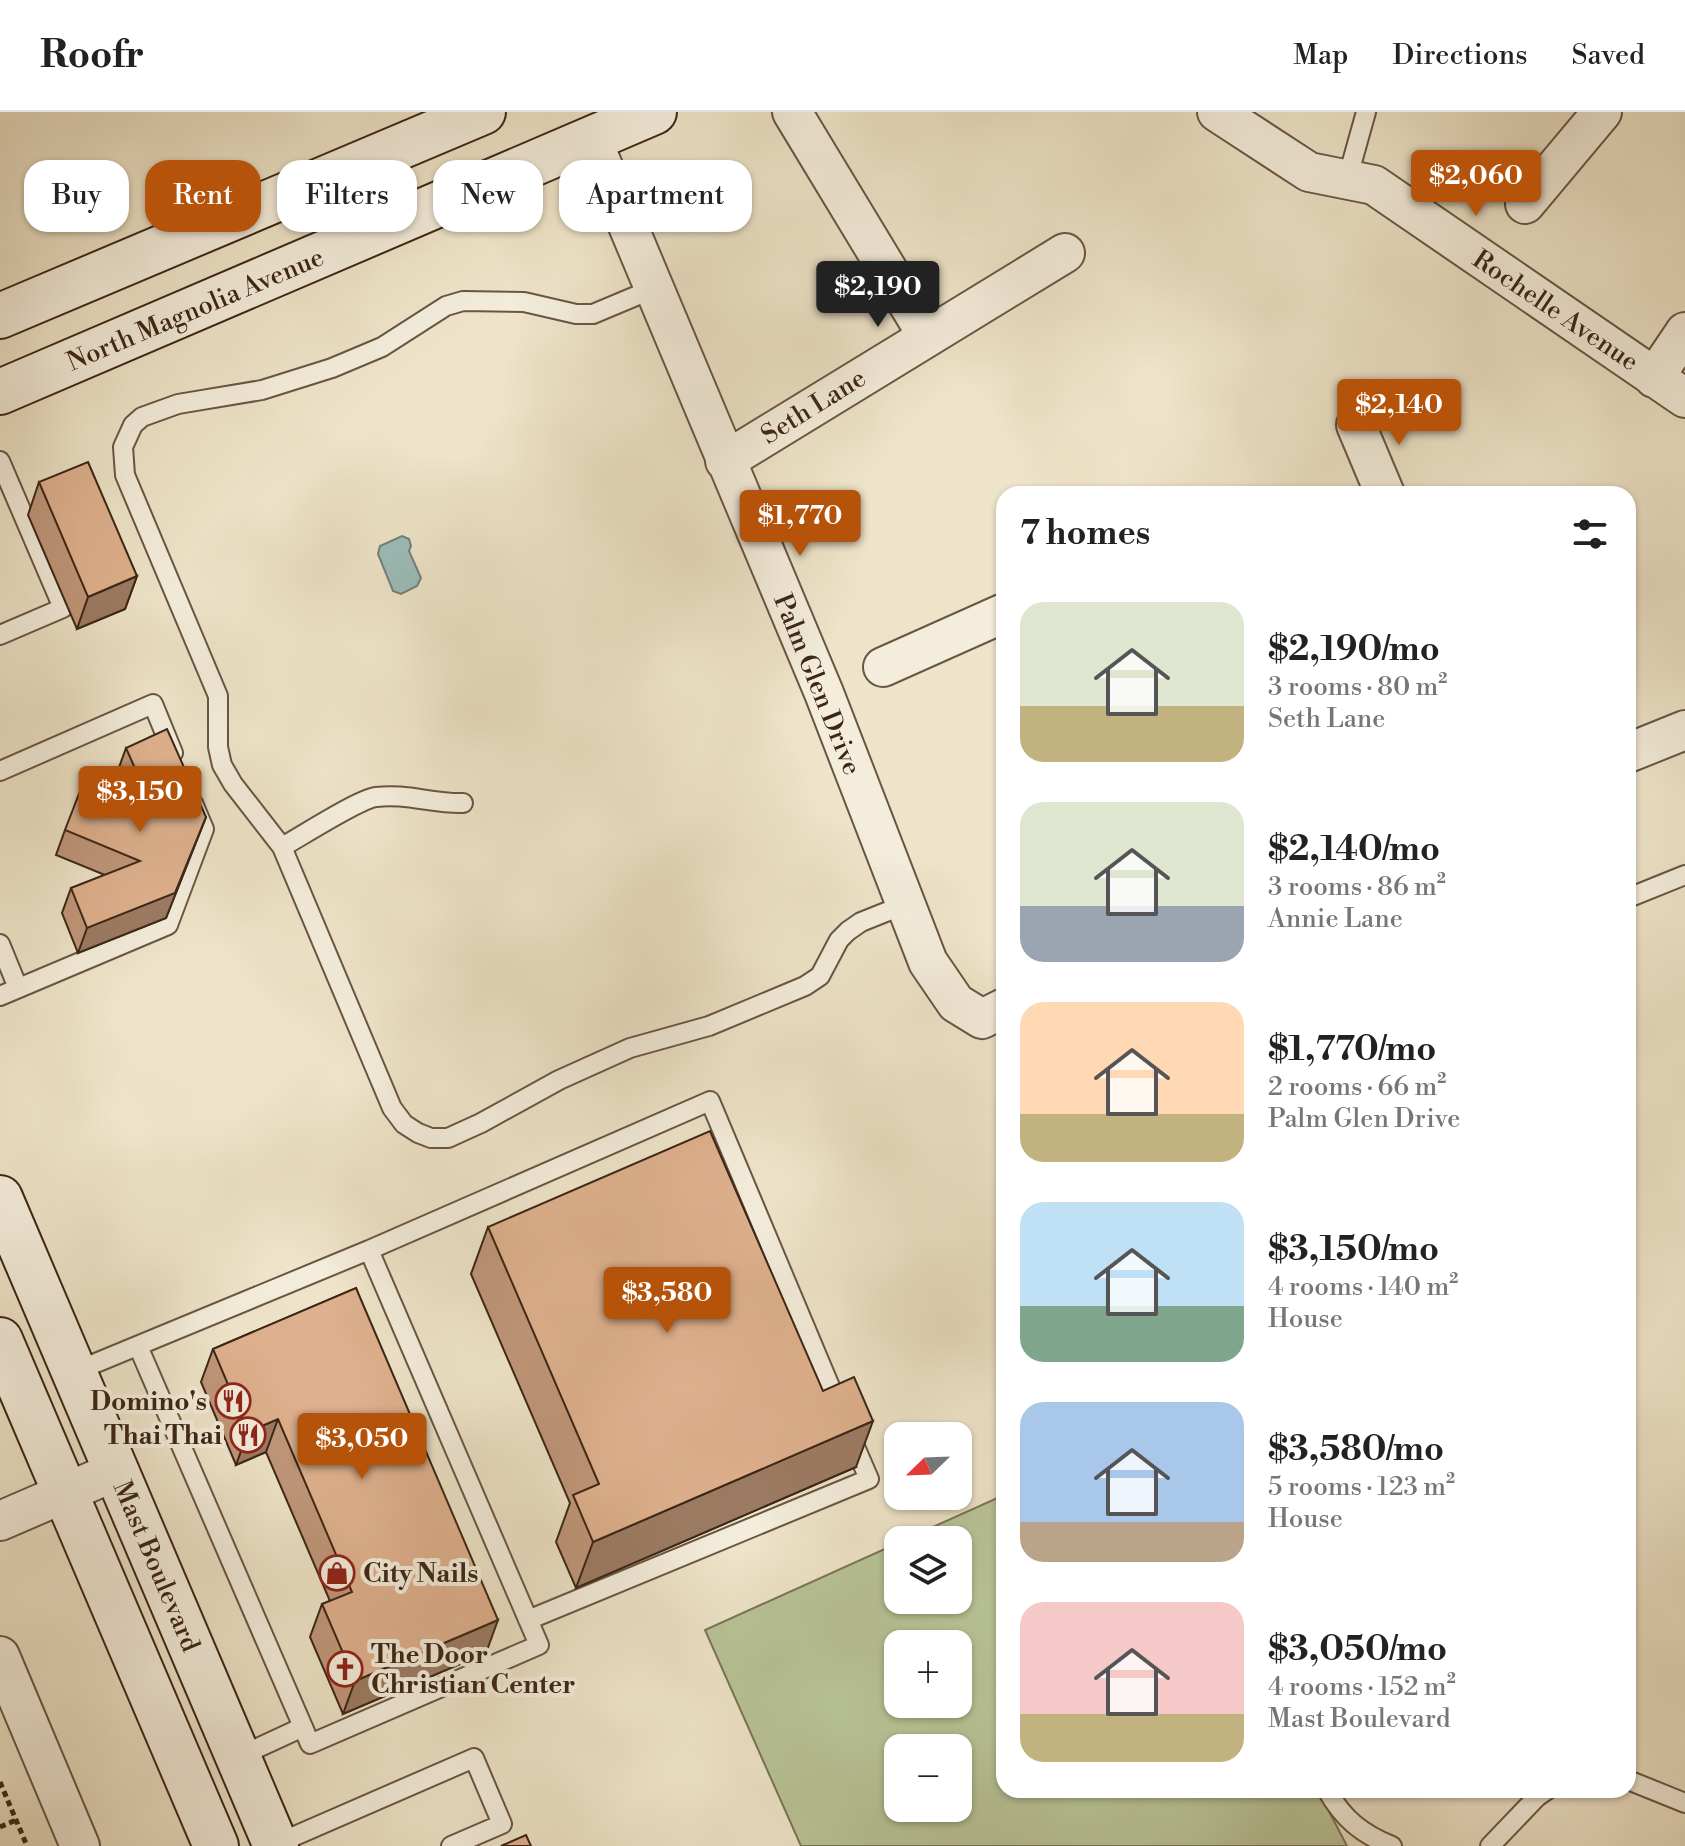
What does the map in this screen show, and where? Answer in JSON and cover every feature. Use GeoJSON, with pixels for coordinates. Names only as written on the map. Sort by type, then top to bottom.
{"type":"FeatureCollection","features":[{"type":"Feature","properties":{"kind":"main road"},"geometry":{"type":"LineString","coordinates":[[0,316],[483,112]]}},
{"type":"Feature","properties":{"kind":"main road","name":"North Magnolia Avenue"},"geometry":{"type":"LineString","coordinates":[[0,392],[589,126],[654,112]]}},
{"type":"Feature","properties":{"kind":"main road","name":"Mast Boulevard"},"geometry":{"type":"LineString","coordinates":[[0,1198],[274,1845]]}},
{"type":"Feature","properties":{"kind":"main road","name":"Mast Boulevard"},"geometry":{"type":"LineString","coordinates":[[0,1340],[216,1846]]}},
{"type":"Feature","properties":{"kind":"street"},"geometry":{"type":"LineString","coordinates":[[792,112],[927,335]]}},
{"type":"Feature","properties":{"kind":"street","name":"Rochelle Avenue"},"geometry":{"type":"LineString","coordinates":[[1217,112],[1309,172],[1374,185],[1685,398]]}},
{"type":"Feature","properties":{"kind":"street"},"geometry":{"type":"LineString","coordinates":[[1525,204],[1602,112]]}},
{"type":"Feature","properties":{"kind":"street","name":"Palm Glen Drive"},"geometry":{"type":"LineString","coordinates":[[589,126],[725,461],[824,693],[928,962],[956,1003],[982,1019],[996,1016]]}},
{"type":"Feature","properties":{"kind":"street","name":"Seth Lane"},"geometry":{"type":"LineString","coordinates":[[725,461],[1065,253]]}},
{"type":"Feature","properties":{"kind":"street"},"geometry":{"type":"LineString","coordinates":[[1654,378],[1685,332]]}},
{"type":"Feature","properties":{"kind":"street"},"geometry":{"type":"LineString","coordinates":[[1356,425],[1382,486]]}},
{"type":"Feature","properties":{"kind":"street"},"geometry":{"type":"LineString","coordinates":[[883,667],[996,617]]}},
{"type":"Feature","properties":{"kind":"street"},"geometry":{"type":"LineString","coordinates":[[1636,750],[1685,730]]}},
{"type":"Feature","properties":{"kind":"street"},"geometry":{"type":"LineString","coordinates":[[0,1521],[116,1471]]}},
{"type":"Feature","properties":{"kind":"street"},"geometry":{"type":"LineString","coordinates":[[0,1656],[80,1846]]}},
{"type":"Feature","properties":{"kind":"lane"},"geometry":{"type":"LineString","coordinates":[[1347,180],[1366,112]]}},
{"type":"Feature","properties":{"kind":"lane"},"geometry":{"type":"LineString","coordinates":[[655,288],[593,314],[576,314],[524,302],[463,301],[446,306],[382,347],[332,368],[262,390],[178,404],[142,417],[133,425],[123,447],[125,475],[218,696],[218,747],[222,765],[282,847],[392,1108],[404,1124],[431,1138],[448,1138],[535,1092],[630,1048],[709,1026],[805,986],[820,976],[839,940],[848,931],[861,922],[906,904]]}},
{"type":"Feature","properties":{"kind":"lane"},"geometry":{"type":"LineString","coordinates":[[0,461],[63,608],[2,628]]}},
{"type":"Feature","properties":{"kind":"lane"},"geometry":{"type":"LineString","coordinates":[[0,771],[153,704],[204,829],[168,925],[0,996]]}},
{"type":"Feature","properties":{"kind":"lane"},"geometry":{"type":"LineString","coordinates":[[282,847],[372,797],[396,796],[441,804],[463,803]]}},
{"type":"Feature","properties":{"kind":"lane"},"geometry":{"type":"LineString","coordinates":[[1636,895],[1685,875]]}},
{"type":"Feature","properties":{"kind":"lane"},"geometry":{"type":"LineString","coordinates":[[0,944],[18,988]]}},
{"type":"Feature","properties":{"kind":"lane"},"geometry":{"type":"LineString","coordinates":[[74,1372],[369,1250],[710,1101],[869,1479],[528,1620]]}},
{"type":"Feature","properties":{"kind":"lane"},"geometry":{"type":"LineString","coordinates":[[138,1346],[310,1744],[539,1645],[369,1250]]}},
{"type":"Feature","properties":{"kind":"lane"},"geometry":{"type":"LineString","coordinates":[[238,1757],[303,1727]]}},
{"type":"Feature","properties":{"kind":"lane"},"geometry":{"type":"LineString","coordinates":[[274,1845],[474,1758],[502,1824],[451,1846]]}},
{"type":"Feature","properties":{"kind":"lane"},"geometry":{"type":"LineString","coordinates":[[1636,1783],[1685,1803]]}},
{"type":"Feature","properties":{"kind":"lane"},"geometry":{"type":"LineString","coordinates":[[1331,1798],[1351,1824],[1369,1837],[1392,1846]]}},
{"type":"Feature","properties":{"kind":"lane"},"geometry":{"type":"LineString","coordinates":[[1490,1846],[1536,1798]]}},
{"type":"Feature","properties":{"kind":"path"},"geometry":{"type":"LineString","coordinates":[[0,1782],[27,1846]]}},
{"type":"Feature","properties":{"kind":"path"},"geometry":{"type":"LineString","coordinates":[[4,1791],[14,1787]]}},
{"type":"Feature","properties":{"kind":"path"},"geometry":{"type":"LineString","coordinates":[[0,1827],[16,1820]]}},
{"type":"Feature","properties":{"kind":"green space"},"geometry":{"type":"Polygon","coordinates":[[[996,1499],[996,1798],[1322,1798],[1347,1846],[801,1846],[705,1630],[884,1549],[884,1614],[972,1614],[972,1526],[935,1526],[996,1499]]]}},
{"type":"Feature","properties":{"kind":"water"},"geometry":{"type":"Polygon","coordinates":[[[402,536],[409,539],[409,551],[421,578],[417,586],[401,594],[393,591],[378,554],[380,546],[402,536]]]}},
{"type":"Feature","properties":{"kind":"building"},"geometry":{"type":"Polygon","coordinates":[[[88,462],[137,576],[88,597],[39,482],[88,462]]]}},
{"type":"Feature","properties":{"kind":"building"},"geometry":{"type":"Polygon","coordinates":[[[167,729],[206,817],[175,893],[87,928],[71,888],[140,861],[65,830],[82,786],[156,816],[126,748],[167,729]]]}},
{"type":"Feature","properties":{"kind":"building"},"geometry":{"type":"Polygon","coordinates":[[[710,1131],[823,1391],[854,1377],[873,1421],[593,1542],[573,1495],[599,1484],[488,1227],[710,1131]]]}},
{"type":"Feature","properties":{"kind":"building"},"geometry":{"type":"Polygon","coordinates":[[[356,1288],[498,1620],[355,1681],[322,1604],[352,1592],[278,1419],[248,1432],[213,1349],[356,1288]]]}},
{"type":"Feature","properties":{"kind":"building"},"geometry":{"type":"Polygon","coordinates":[[[526,1835],[531,1846],[501,1846],[526,1835]]]}},
{"type":"Feature","properties":{"kind":"place","name":"Domino's"},"geometry":{"type":"Point","coordinates":[233,1401]}},
{"type":"Feature","properties":{"kind":"place","name":"Thai Thai"},"geometry":{"type":"Point","coordinates":[248,1435]}},
{"type":"Feature","properties":{"kind":"place","name":"City Nails"},"geometry":{"type":"Point","coordinates":[337,1573]}},
{"type":"Feature","properties":{"kind":"place","name":"The Door Christian Center"},"geometry":{"type":"Point","coordinates":[345,1669]}}]}
